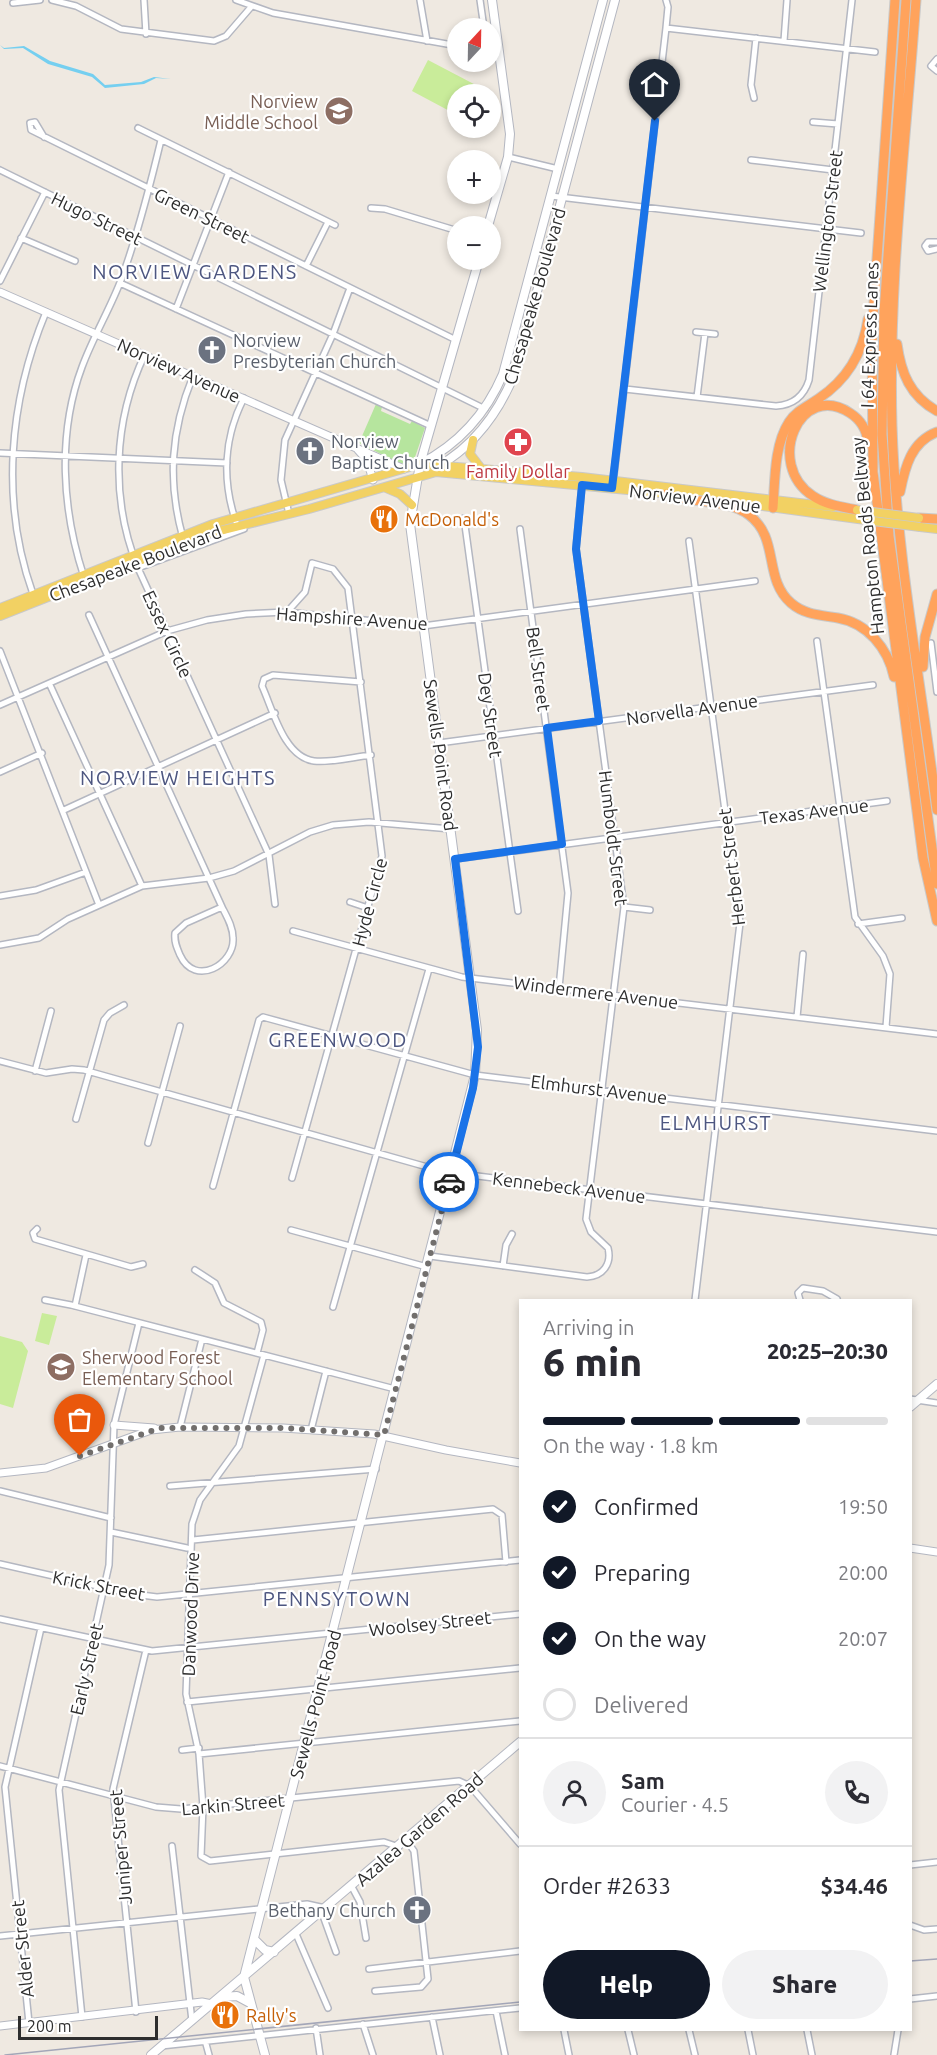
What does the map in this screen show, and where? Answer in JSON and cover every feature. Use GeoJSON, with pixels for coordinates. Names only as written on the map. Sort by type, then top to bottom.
{"type":"FeatureCollection","features":[{"type":"Feature","properties":{"kind":"highway","name":"Hampton Roads Beltway"},"geometry":{"type":"LineString","coordinates":[[895,0],[871,361],[873,472],[923,858],[937,921]]}},
{"type":"Feature","properties":{"kind":"highway","name":"I 64 Express Lanes"},"geometry":{"type":"LineString","coordinates":[[906,0],[884,312],[882,434],[889,536],[937,884]]}},
{"type":"Feature","properties":{"kind":"highway","name":"Hampton Roads Beltway"},"geometry":{"type":"LineString","coordinates":[[916,0],[893,323],[892,427],[897,503],[937,810]]}},
{"type":"Feature","properties":{"kind":"highway"},"geometry":{"type":"LineString","coordinates":[[773,504],[779,447],[789,423],[797,412],[842,379],[861,350],[866,331],[879,236]]}},
{"type":"Feature","properties":{"kind":"highway"},"geometry":{"type":"LineString","coordinates":[[893,323],[904,376],[921,400],[937,411]]}},
{"type":"Feature","properties":{"kind":"highway"},"geometry":{"type":"LineString","coordinates":[[858,515],[819,500],[799,482],[789,456],[790,439],[796,426],[805,415],[819,408],[835,407],[849,412],[861,422],[866,434],[873,472]]}},
{"type":"Feature","properties":{"kind":"highway"},"geometry":{"type":"LineString","coordinates":[[897,503],[910,456],[922,440],[937,432]]}},
{"type":"Feature","properties":{"kind":"highway"},"geometry":{"type":"LineString","coordinates":[[666,494],[680,499],[733,507],[754,519],[768,541],[773,574],[785,597],[803,611],[843,619],[874,637],[889,660],[901,694]]}},
{"type":"Feature","properties":{"kind":"highway"},"geometry":{"type":"LineString","coordinates":[[920,522],[937,519]]}},
{"type":"Feature","properties":{"kind":"highway"},"geometry":{"type":"LineString","coordinates":[[922,693],[925,637],[937,594]]}},
{"type":"Feature","properties":{"kind":"main road"},"geometry":{"type":"LineString","coordinates":[[492,0],[495,18]]}},
{"type":"Feature","properties":{"kind":"main road","name":"Chesapeake Boulevard"},"geometry":{"type":"LineString","coordinates":[[0,608],[33,594],[136,562],[183,539],[286,503],[406,470],[444,450],[466,431],[485,409],[505,368],[603,0]]}},
{"type":"Feature","properties":{"kind":"main road","name":"Chesapeake Boulevard"},"geometry":{"type":"LineString","coordinates":[[235,521],[289,514],[417,478],[443,464],[473,440],[497,410],[516,370],[615,0]]}},
{"type":"Feature","properties":{"kind":"main road"},"geometry":{"type":"LineString","coordinates":[[491,216],[508,157],[510,119],[501,60]]}},
{"type":"Feature","properties":{"kind":"main road","name":"Sewells Point Road"},"geometry":{"type":"LineString","coordinates":[[265,2055],[244,1977],[376,1469],[475,1075],[478,1047],[471,979],[411,536],[412,505],[420,464],[476,270]]}},
{"type":"Feature","properties":{"kind":"main road"},"geometry":{"type":"LineString","coordinates":[[505,368],[516,370]]}},
{"type":"Feature","properties":{"kind":"main road"},"geometry":{"type":"LineString","coordinates":[[427,439],[435,448],[444,450]]}},
{"type":"Feature","properties":{"kind":"main road"},"geometry":{"type":"LineString","coordinates":[[473,440],[470,454],[481,468]]}},
{"type":"Feature","properties":{"kind":"main road","name":"Norview Avenue"},"geometry":{"type":"LineString","coordinates":[[420,464],[481,468],[920,522],[937,529]]}},
{"type":"Feature","properties":{"kind":"main road","name":"Norview Avenue"},"geometry":{"type":"LineString","coordinates":[[417,478],[441,472],[582,481]]}},
{"type":"Feature","properties":{"kind":"main road","name":"Norview Avenue"},"geometry":{"type":"LineString","coordinates":[[613,484],[666,494],[773,504]]}},
{"type":"Feature","properties":{"kind":"main road"},"geometry":{"type":"LineString","coordinates":[[386,488],[400,494],[412,505]]}},
{"type":"Feature","properties":{"kind":"main road","name":"Chesapeake Boulevard"},"geometry":{"type":"LineString","coordinates":[[0,616],[84,578]]}},
{"type":"Feature","properties":{"kind":"main road"},"geometry":{"type":"LineString","coordinates":[[914,1400],[937,1384]]}},
{"type":"Feature","properties":{"kind":"main road","name":"Azalea Garden Road"},"geometry":{"type":"LineString","coordinates":[[153,2054],[519,1743]]}},
{"type":"Feature","properties":{"kind":"main road"},"geometry":{"type":"LineString","coordinates":[[254,1939],[261,1948],[274,1952]]}},
{"type":"Feature","properties":{"kind":"main road"},"geometry":{"type":"LineString","coordinates":[[220,1997],[237,1996],[250,2004]]}},
{"type":"Feature","properties":{"kind":"street"},"geometry":{"type":"LineString","coordinates":[[13,3],[40,0]]}},
{"type":"Feature","properties":{"kind":"street"},"geometry":{"type":"LineString","coordinates":[[52,0],[69,3],[121,29],[146,34],[217,40],[226,36],[251,6]]}},
{"type":"Feature","properties":{"kind":"street"},"geometry":{"type":"LineString","coordinates":[[144,0],[146,34]]}},
{"type":"Feature","properties":{"kind":"street"},"geometry":{"type":"LineString","coordinates":[[236,0],[251,6],[447,44]]}},
{"type":"Feature","properties":{"kind":"street"},"geometry":{"type":"LineString","coordinates":[[420,0],[427,41]]}},
{"type":"Feature","properties":{"kind":"street"},"geometry":{"type":"LineString","coordinates":[[480,0],[483,18]]}},
{"type":"Feature","properties":{"kind":"street"},"geometry":{"type":"LineString","coordinates":[[613,484],[666,28],[666,0]]}},
{"type":"Feature","properties":{"kind":"street"},"geometry":{"type":"LineString","coordinates":[[784,41],[787,0]]}},
{"type":"Feature","properties":{"kind":"street","name":"Wellington Street"},"geometry":{"type":"LineString","coordinates":[[625,389],[781,406],[792,403],[801,396],[807,386],[852,0]]}},
{"type":"Feature","properties":{"kind":"street"},"geometry":{"type":"LineString","coordinates":[[666,28],[875,52]]}},
{"type":"Feature","properties":{"kind":"street"},"geometry":{"type":"LineString","coordinates":[[754,98],[752,85],[756,38]]}},
{"type":"Feature","properties":{"kind":"street"},"geometry":{"type":"LineString","coordinates":[[937,59],[931,66],[937,71]]}},
{"type":"Feature","properties":{"kind":"street"},"geometry":{"type":"LineString","coordinates":[[813,122],[838,124]]}},
{"type":"Feature","properties":{"kind":"street"},"geometry":{"type":"LineString","coordinates":[[138,128],[335,225]]}},
{"type":"Feature","properties":{"kind":"street","name":"Green Street"},"geometry":{"type":"LineString","coordinates":[[44,136],[456,340]]}},
{"type":"Feature","properties":{"kind":"street"},"geometry":{"type":"LineString","coordinates":[[84,578],[68,509],[66,455],[72,405],[81,370],[120,283],[161,140]]}},
{"type":"Feature","properties":{"kind":"street"},"geometry":{"type":"LineString","coordinates":[[508,157],[558,169]]}},
{"type":"Feature","properties":{"kind":"street"},"geometry":{"type":"LineString","coordinates":[[752,160],[833,170]]}},
{"type":"Feature","properties":{"kind":"street","name":"Hugo Street"},"geometry":{"type":"LineString","coordinates":[[0,170],[485,409]]}},
{"type":"Feature","properties":{"kind":"street"},"geometry":{"type":"LineString","coordinates":[[176,309],[229,172]]}},
{"type":"Feature","properties":{"kind":"street"},"geometry":{"type":"LineString","coordinates":[[0,282],[45,192]]}},
{"type":"Feature","properties":{"kind":"street"},"geometry":{"type":"LineString","coordinates":[[551,196],[861,232]]}},
{"type":"Feature","properties":{"kind":"street"},"geometry":{"type":"LineString","coordinates":[[371,208],[385,209],[447,228]]}},
{"type":"Feature","properties":{"kind":"street"},"geometry":{"type":"LineString","coordinates":[[306,266],[327,222]]}},
{"type":"Feature","properties":{"kind":"street"},"geometry":{"type":"LineString","coordinates":[[21,238],[75,261]]}},
{"type":"Feature","properties":{"kind":"street"},"geometry":{"type":"LineString","coordinates":[[937,242],[928,242],[925,246],[928,251],[937,249]]}},
{"type":"Feature","properties":{"kind":"street"},"geometry":{"type":"LineString","coordinates":[[120,283],[431,426]]}},
{"type":"Feature","properties":{"kind":"street"},"geometry":{"type":"LineString","coordinates":[[289,514],[281,466],[285,440],[292,420],[333,334],[350,288]]}},
{"type":"Feature","properties":{"kind":"street","name":"Norview Avenue"},"geometry":{"type":"LineString","coordinates":[[0,292],[406,470]]}},
{"type":"Feature","properties":{"kind":"street"},"geometry":{"type":"LineString","coordinates":[[33,594],[18,533],[12,453],[20,389],[46,312]]}},
{"type":"Feature","properties":{"kind":"street"},"geometry":{"type":"LineString","coordinates":[[696,332],[715,334]]}},
{"type":"Feature","properties":{"kind":"street"},"geometry":{"type":"LineString","coordinates":[[697,397],[705,333]]}},
{"type":"Feature","properties":{"kind":"street","name":"Essex Circle"},"geometry":{"type":"LineString","coordinates":[[145,354],[127,401],[119,458],[121,503],[136,562],[268,855],[275,904]]}},
{"type":"Feature","properties":{"kind":"street"},"geometry":{"type":"LineString","coordinates":[[183,539],[175,506],[172,460],[180,411],[194,376]]}},
{"type":"Feature","properties":{"kind":"street"},"geometry":{"type":"LineString","coordinates":[[235,521],[227,485],[226,463],[231,432],[243,398]]}},
{"type":"Feature","properties":{"kind":"street"},"geometry":{"type":"LineString","coordinates":[[358,450],[367,460],[373,480]]}},
{"type":"Feature","properties":{"kind":"street"},"geometry":{"type":"LineString","coordinates":[[0,453],[226,463]]}},
{"type":"Feature","properties":{"kind":"street","name":"Humboldt Street"},"geometry":{"type":"LineString","coordinates":[[503,1266],[591,1277],[600,1273],[609,1262],[606,1244],[591,1232],[586,1224],[624,907],[576,539],[582,481]]}},
{"type":"Feature","properties":{"kind":"street"},"geometry":{"type":"LineString","coordinates":[[136,562],[274,517]]}},
{"type":"Feature","properties":{"kind":"street","name":"Dey Street"},"geometry":{"type":"LineString","coordinates":[[464,518],[518,911]]}},
{"type":"Feature","properties":{"kind":"street","name":"Bell Street"},"geometry":{"type":"LineString","coordinates":[[520,529],[562,844],[568,906],[558,988]]}},
{"type":"Feature","properties":{"kind":"street","name":"Herbert Street"},"geometry":{"type":"LineString","coordinates":[[689,541],[740,923],[695,1299]]}},
{"type":"Feature","properties":{"kind":"street","name":"Hyde Circle"},"geometry":{"type":"LineString","coordinates":[[286,612],[305,592],[309,567],[315,563],[333,569],[342,577],[348,590],[371,755],[382,856],[292,1178]]}},
{"type":"Feature","properties":{"kind":"street","name":"Hampshire Avenue"},"geometry":{"type":"LineString","coordinates":[[0,705],[50,685],[167,631],[207,620],[246,614],[286,612],[423,626],[755,581]]}},
{"type":"Feature","properties":{"kind":"street"},"geometry":{"type":"LineString","coordinates":[[89,615],[209,878],[222,907],[232,930],[233,943],[224,961],[200,972],[191,970],[185,965],[176,944],[175,933],[186,923],[222,907]]}},
{"type":"Feature","properties":{"kind":"street"},"geometry":{"type":"LineString","coordinates":[[817,641],[850,891],[858,924],[883,956],[890,974],[886,1027]]}},
{"type":"Feature","properties":{"kind":"street"},"geometry":{"type":"LineString","coordinates":[[931,644],[937,692]]}},
{"type":"Feature","properties":{"kind":"street"},"geometry":{"type":"LineString","coordinates":[[0,651],[42,753],[99,905]]}},
{"type":"Feature","properties":{"kind":"street"},"geometry":{"type":"LineString","coordinates":[[361,682],[269,675],[264,679],[262,686],[290,745],[303,757],[321,761],[371,755]]}},
{"type":"Feature","properties":{"kind":"street"},"geometry":{"type":"LineString","coordinates":[[50,685],[142,886]]}},
{"type":"Feature","properties":{"kind":"street","name":"Norvella Avenue"},"geometry":{"type":"LineString","coordinates":[[439,743],[873,685]]}},
{"type":"Feature","properties":{"kind":"street"},"geometry":{"type":"LineString","coordinates":[[64,810],[274,713]]}},
{"type":"Feature","properties":{"kind":"street"},"geometry":{"type":"LineString","coordinates":[[0,772],[42,753]]}},
{"type":"Feature","properties":{"kind":"street","name":"Texas Avenue"},"geometry":{"type":"LineString","coordinates":[[455,859],[887,801]]}},
{"type":"Feature","properties":{"kind":"street"},"geometry":{"type":"LineString","coordinates":[[0,945],[39,938],[68,919],[142,886],[209,878],[234,871],[321,828],[345,822],[451,829]]}},
{"type":"Feature","properties":{"kind":"street"},"geometry":{"type":"LineString","coordinates":[[0,896],[36,890],[86,872]]}},
{"type":"Feature","properties":{"kind":"street"},"geometry":{"type":"LineString","coordinates":[[350,902],[368,908]]}},
{"type":"Feature","properties":{"kind":"street"},"geometry":{"type":"LineString","coordinates":[[624,907],[650,910]]}},
{"type":"Feature","properties":{"kind":"street"},"geometry":{"type":"LineString","coordinates":[[858,924],[903,918]]}},
{"type":"Feature","properties":{"kind":"street","name":"Windermere Avenue"},"geometry":{"type":"LineString","coordinates":[[293,931],[471,979],[614,994],[937,1034]]}},
{"type":"Feature","properties":{"kind":"street"},"geometry":{"type":"LineString","coordinates":[[797,1017],[803,954]]}},
{"type":"Feature","properties":{"kind":"street"},"geometry":{"type":"LineString","coordinates":[[333,1307],[429,969]]}},
{"type":"Feature","properties":{"kind":"street"},"geometry":{"type":"LineString","coordinates":[[76,1119],[104,1020],[110,1013],[124,1005]]}},
{"type":"Feature","properties":{"kind":"street"},"geometry":{"type":"LineString","coordinates":[[35,1071],[51,1011]]}},
{"type":"Feature","properties":{"kind":"street","name":"Elmhurst Avenue"},"geometry":{"type":"LineString","coordinates":[[233,1113],[259,1020],[266,1018],[475,1075],[937,1131]]}},
{"type":"Feature","properties":{"kind":"street"},"geometry":{"type":"LineString","coordinates":[[148,1143],[180,1026]]}},
{"type":"Feature","properties":{"kind":"street","name":"Kennebeck Avenue"},"geometry":{"type":"LineString","coordinates":[[0,1061],[35,1071],[53,1073],[72,1069],[89,1072],[451,1173],[937,1232]]}},
{"type":"Feature","properties":{"kind":"street"},"geometry":{"type":"LineString","coordinates":[[213,1186],[233,1113]]}},
{"type":"Feature","properties":{"kind":"street"},"geometry":{"type":"LineString","coordinates":[[37,1229],[33,1235],[36,1240],[130,1267],[143,1264]]}},
{"type":"Feature","properties":{"kind":"street"},"geometry":{"type":"LineString","coordinates":[[291,1230],[427,1268]]}},
{"type":"Feature","properties":{"kind":"street"},"geometry":{"type":"LineString","coordinates":[[430,1256],[503,1266],[506,1245],[512,1234]]}},
{"type":"Feature","properties":{"kind":"street"},"geometry":{"type":"LineString","coordinates":[[75,1306],[86,1255]]}},
{"type":"Feature","properties":{"kind":"street"},"geometry":{"type":"LineString","coordinates":[[195,1270],[215,1283],[224,1303],[261,1322],[263,1330],[256,1353]]}},
{"type":"Feature","properties":{"kind":"street"},"geometry":{"type":"LineString","coordinates":[[800,1299],[798,1293],[803,1288],[828,1292],[837,1299]]}},
{"type":"Feature","properties":{"kind":"street"},"geometry":{"type":"LineString","coordinates":[[45,1300],[395,1389]]}},
{"type":"Feature","properties":{"kind":"street","name":"Early Street"},"geometry":{"type":"LineString","coordinates":[[82,2017],[60,1782],[104,1588],[111,1532],[114,1425],[139,1323]]}},
{"type":"Feature","properties":{"kind":"street"},"geometry":{"type":"LineString","coordinates":[[180,1427],[202,1339]]}},
{"type":"Feature","properties":{"kind":"street","name":"Danwood Drive"},"geometry":{"type":"LineString","coordinates":[[264,1355],[236,1453],[211,1484],[194,1514],[187,1702],[199,1751],[203,1808],[201,1856],[207,1861],[276,1854]]}},
{"type":"Feature","properties":{"kind":"street"},"geometry":{"type":"LineString","coordinates":[[311,1430],[326,1371]]}},
{"type":"Feature","properties":{"kind":"street"},"geometry":{"type":"LineString","coordinates":[[914,1400],[937,1403]]}},
{"type":"Feature","properties":{"kind":"street"},"geometry":{"type":"LineString","coordinates":[[114,1425],[160,1428],[311,1430],[384,1435],[447,1450],[519,1463]]}},
{"type":"Feature","properties":{"kind":"street"},"geometry":{"type":"LineString","coordinates":[[0,1473],[46,1468],[160,1428]]}},
{"type":"Feature","properties":{"kind":"street"},"geometry":{"type":"LineString","coordinates":[[170,1486],[376,1469]]}},
{"type":"Feature","properties":{"kind":"street"},"geometry":{"type":"LineString","coordinates":[[0,1491],[111,1518]]}},
{"type":"Feature","properties":{"kind":"street"},"geometry":{"type":"LineString","coordinates":[[192,1540],[493,1509],[501,1512],[506,1562]]}},
{"type":"Feature","properties":{"kind":"street"},"geometry":{"type":"LineString","coordinates":[[111,1532],[187,1548]]}},
{"type":"Feature","properties":{"kind":"street"},"geometry":{"type":"LineString","coordinates":[[912,1548],[937,1552]]}},
{"type":"Feature","properties":{"kind":"street","name":"Krick Street"},"geometry":{"type":"LineString","coordinates":[[0,1564],[145,1596],[190,1594],[519,1560]]}},
{"type":"Feature","properties":{"kind":"street","name":"Woolsey Street"},"geometry":{"type":"LineString","coordinates":[[0,1619],[146,1650],[188,1649],[519,1614]]}},
{"type":"Feature","properties":{"kind":"street","name":"Alder Street"},"geometry":{"type":"LineString","coordinates":[[29,2023],[5,1787],[41,1628]]}},
{"type":"Feature","properties":{"kind":"street","name":"Juniper Street"},"geometry":{"type":"LineString","coordinates":[[136,2012],[113,1796],[146,1650]]}},
{"type":"Feature","properties":{"kind":"street"},"geometry":{"type":"LineString","coordinates":[[187,1702],[519,1668]]}},
{"type":"Feature","properties":{"kind":"street"},"geometry":{"type":"LineString","coordinates":[[182,1750],[199,1751],[305,1743],[519,1721]]}},
{"type":"Feature","properties":{"kind":"street","name":"Larkin Street"},"geometry":{"type":"LineString","coordinates":[[0,1766],[168,1809],[203,1808],[459,1781],[470,1786]]}},
{"type":"Feature","properties":{"kind":"street"},"geometry":{"type":"LineString","coordinates":[[470,1786],[519,1843]]}},
{"type":"Feature","properties":{"kind":"street"},"geometry":{"type":"LineString","coordinates":[[375,1990],[424,1985],[428,1980],[414,1851],[406,1840]]}},
{"type":"Feature","properties":{"kind":"street"},"geometry":{"type":"LineString","coordinates":[[276,1854],[384,1842],[399,1847]]}},
{"type":"Feature","properties":{"kind":"street"},"geometry":{"type":"LineString","coordinates":[[172,1846],[192,2021]]}},
{"type":"Feature","properties":{"kind":"street"},"geometry":{"type":"LineString","coordinates":[[912,1865],[937,1862]]}},
{"type":"Feature","properties":{"kind":"street"},"geometry":{"type":"LineString","coordinates":[[352,1887],[360,1902],[366,1938]]}},
{"type":"Feature","properties":{"kind":"street"},"geometry":{"type":"LineString","coordinates":[[0,1936],[310,1904],[324,1911],[336,1952]]}},
{"type":"Feature","properties":{"kind":"street"},"geometry":{"type":"LineString","coordinates":[[912,1926],[924,1930],[937,1929]]}},
{"type":"Feature","properties":{"kind":"street"},"geometry":{"type":"LineString","coordinates":[[296,1934],[328,2008]]}},
{"type":"Feature","properties":{"kind":"street"},"geometry":{"type":"LineString","coordinates":[[369,1969],[427,1960],[519,1951]]}},
{"type":"Feature","properties":{"kind":"street"},"geometry":{"type":"LineString","coordinates":[[912,1999],[937,1996]]}},
{"type":"Feature","properties":{"kind":"street"},"geometry":{"type":"LineString","coordinates":[[0,2026],[212,2004]]}},
{"type":"Feature","properties":{"kind":"street"},"geometry":{"type":"LineString","coordinates":[[161,2046],[206,2044],[316,2028],[519,2008]]}},
{"type":"Feature","properties":{"kind":"street"},"geometry":{"type":"LineString","coordinates":[[496,2011],[505,2055]]}},
{"type":"Feature","properties":{"kind":"street"},"geometry":{"type":"LineString","coordinates":[[432,2017],[440,2055]]}},
{"type":"Feature","properties":{"kind":"street"},"geometry":{"type":"LineString","coordinates":[[363,2024],[373,2055]]}},
{"type":"Feature","properties":{"kind":"street"},"geometry":{"type":"LineString","coordinates":[[316,2028],[321,2055]]}},
{"type":"Feature","properties":{"kind":"street"},"geometry":{"type":"LineString","coordinates":[[564,2031],[570,2055]]}},
{"type":"Feature","properties":{"kind":"street"},"geometry":{"type":"LineString","coordinates":[[628,2031],[634,2055]]}},
{"type":"Feature","properties":{"kind":"street"},"geometry":{"type":"LineString","coordinates":[[689,2031],[695,2055]]}},
{"type":"Feature","properties":{"kind":"street"},"geometry":{"type":"LineString","coordinates":[[748,2031],[753,2055]]}},
{"type":"Feature","properties":{"kind":"street"},"geometry":{"type":"LineString","coordinates":[[807,2031],[812,2055]]}},
{"type":"Feature","properties":{"kind":"street"},"geometry":{"type":"LineString","coordinates":[[894,2055],[898,2031]]}},
{"type":"Feature","properties":{"kind":"street"},"geometry":{"type":"LineString","coordinates":[[206,2044],[209,2055]]}},
{"type":"Feature","properties":{"kind":"green space"},"geometry":{"type":"Polygon","coordinates":[[[428,60],[447,72],[474,84],[447,84],[447,110],[412,91],[428,60]]]}},
{"type":"Feature","properties":{"kind":"green space"},"geometry":{"type":"Polygon","coordinates":[[[376,404],[382,407],[381,411],[410,424],[412,421],[425,428],[414,460],[401,464],[359,443],[376,404]]]}},
{"type":"Feature","properties":{"kind":"green space"},"geometry":{"type":"Polygon","coordinates":[[[42,1313],[57,1316],[49,1345],[35,1341],[42,1313]]]}},
{"type":"Feature","properties":{"kind":"green space"},"geometry":{"type":"Polygon","coordinates":[[[0,1336],[22,1342],[28,1351],[13,1408],[0,1404],[0,1336]]]}},
{"type":"Feature","properties":{"kind":"water"},"geometry":{"type":"Polygon","coordinates":[[[0,45],[4,48],[24,46],[50,61],[93,74],[105,85],[141,82],[154,77],[171,79],[156,78],[144,84],[105,88],[92,77],[48,64],[23,48],[4,49],[0,45]]]}},
{"type":"Feature","properties":{"kind":"railway"},"geometry":{"type":"LineString","coordinates":[[912,1961],[937,1959]]}},
{"type":"Feature","properties":{"kind":"railway"},"geometry":{"type":"LineString","coordinates":[[5,2055],[519,2002]]}},
{"type":"Feature","properties":{"kind":"way so far"},"geometry":{"type":"LineString","coordinates":[[80,1456],[160,1428],[283,1428],[384,1435],[449,1182]]}},
{"type":"Feature","properties":{"kind":"place","name":"Norview Middle School"},"geometry":{"type":"Point","coordinates":[339,111]}},
{"type":"Feature","properties":{"kind":"place","name":"Norview Presbyterian Church"},"geometry":{"type":"Point","coordinates":[212,350]}},
{"type":"Feature","properties":{"kind":"place","name":"Family Dollar"},"geometry":{"type":"Point","coordinates":[518,442]}},
{"type":"Feature","properties":{"kind":"place","name":"Norview Baptist Church"},"geometry":{"type":"Point","coordinates":[310,451]}},
{"type":"Feature","properties":{"kind":"place","name":"McDonald's"},"geometry":{"type":"Point","coordinates":[384,519]}},
{"type":"Feature","properties":{"kind":"place","name":"Sherwood Forest Elementary School"},"geometry":{"type":"Point","coordinates":[61,1367]}},
{"type":"Feature","properties":{"kind":"place","name":"Bethany Church"},"geometry":{"type":"Point","coordinates":[417,1910]}},
{"type":"Feature","properties":{"kind":"place","name":"Rally's"},"geometry":{"type":"Point","coordinates":[225,2015]}},
{"type":"Feature","properties":{"kind":"district","name":"NORVIEW GARDENS"},"geometry":{"type":"Point","coordinates":[195,271]}},
{"type":"Feature","properties":{"kind":"district","name":"NORVIEW HEIGHTS"},"geometry":{"type":"Point","coordinates":[178,777]}},
{"type":"Feature","properties":{"kind":"district","name":"GREENWOOD"},"geometry":{"type":"Point","coordinates":[338,1039]}},
{"type":"Feature","properties":{"kind":"district","name":"ELMHURST"},"geometry":{"type":"Point","coordinates":[716,1122]}},
{"type":"Feature","properties":{"kind":"district","name":"PENNSYTOWN"},"geometry":{"type":"Point","coordinates":[337,1598]}},
{"type":"Feature","properties":{"kind":"route"},"geometry":{"type":"LineString","coordinates":[[449,1182],[473,1088],[478,1047],[455,859],[562,844],[547,728],[599,721],[576,549],[576,534],[582,485],[612,488],[655,121]]}}]}
